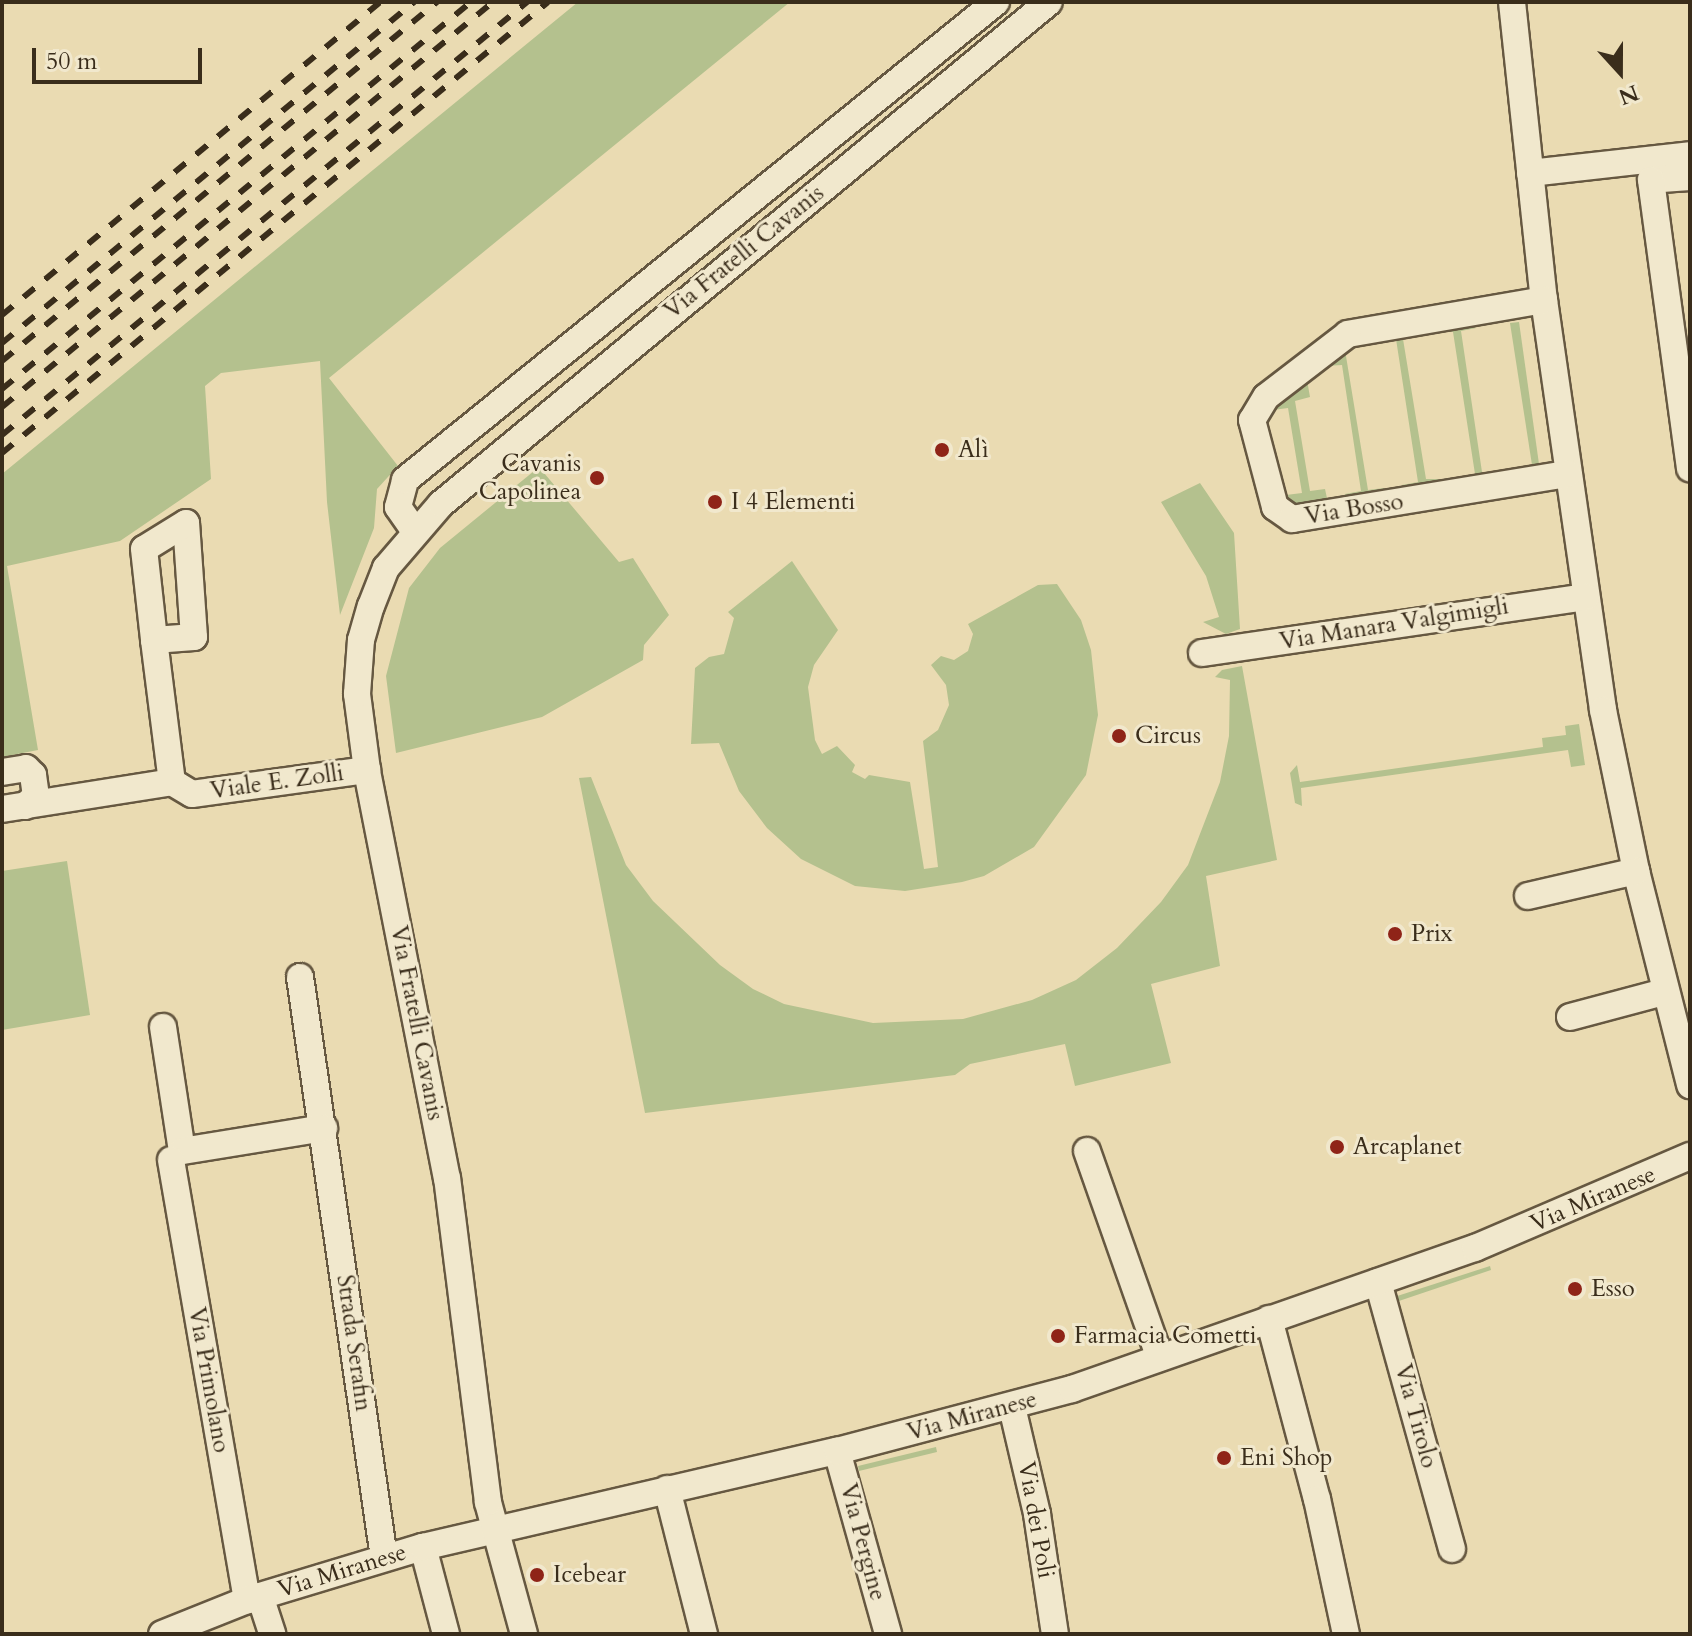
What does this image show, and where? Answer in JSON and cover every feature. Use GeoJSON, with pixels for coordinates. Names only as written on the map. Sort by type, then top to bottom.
{"type":"FeatureCollection","features":[{"type":"Feature","properties":{"kind":"street","name":"Via Fratelli Cavanis"},"geometry":{"type":"LineString","coordinates":[[414,530],[400,512],[398,491],[436,456],[996,2]]}},
{"type":"Feature","properties":{"kind":"street","name":"Via Fratelli Cavanis"},"geometry":{"type":"LineString","coordinates":[[524,1634],[488,1502],[443,1155],[367,770],[357,694],[361,640],[386,568],[414,530],[441,504],[1049,2]]}},
{"type":"Feature","properties":{"kind":"street"},"geometry":{"type":"LineString","coordinates":[[1512,2],[1544,300],[1586,597],[1636,871],[1664,992],[1690,1085]]}},
{"type":"Feature","properties":{"kind":"street"},"geometry":{"type":"LineString","coordinates":[[1530,173],[1690,155]]}},
{"type":"Feature","properties":{"kind":"street"},"geometry":{"type":"LineString","coordinates":[[1690,177],[1651,180],[1690,468]]}},
{"type":"Feature","properties":{"kind":"street","name":"Via Bosso"},"geometry":{"type":"LineString","coordinates":[[1544,300],[1348,334],[1266,397],[1252,420],[1275,507],[1292,519],[1568,474]]}},
{"type":"Feature","properties":{"kind":"street"},"geometry":{"type":"LineString","coordinates":[[436,456],[426,482],[441,504]]}},
{"type":"Feature","properties":{"kind":"street","name":"Via Manara Valgimigli"},"geometry":{"type":"LineString","coordinates":[[1202,653],[1586,597]]}},
{"type":"Feature","properties":{"kind":"street"},"geometry":{"type":"LineString","coordinates":[[154,640],[172,782]]}},
{"type":"Feature","properties":{"kind":"street"},"geometry":{"type":"LineString","coordinates":[[2,772],[26,768],[33,775],[36,796],[13,808]]}},
{"type":"Feature","properties":{"kind":"street","name":"Viale E. Zolli"},"geometry":{"type":"LineString","coordinates":[[13,808],[172,782],[192,794],[367,770]]}},
{"type":"Feature","properties":{"kind":"street"},"geometry":{"type":"LineString","coordinates":[[1528,896],[1636,871]]}},
{"type":"Feature","properties":{"kind":"street","name":"Strada Serafin"},"geometry":{"type":"LineString","coordinates":[[300,977],[384,1558]]}},
{"type":"Feature","properties":{"kind":"street"},"geometry":{"type":"LineString","coordinates":[[1570,1017],[1664,992]]}},
{"type":"Feature","properties":{"kind":"street"},"geometry":{"type":"LineString","coordinates":[[163,1027],[182,1151],[324,1128]]}},
{"type":"Feature","properties":{"kind":"street"},"geometry":{"type":"LineString","coordinates":[[1087,1151],[1160,1358]]}},
{"type":"Feature","properties":{"kind":"street","name":"Via Miranese"},"geometry":{"type":"LineString","coordinates":[[162,1634],[254,1598],[423,1547],[1012,1407],[1378,1282],[1568,1212],[1690,1156]]}},
{"type":"Feature","properties":{"kind":"street","name":"Via Primolano"},"geometry":{"type":"LineString","coordinates":[[171,1160],[254,1598]]}},
{"type":"Feature","properties":{"kind":"street","name":"Via Tirolo"},"geometry":{"type":"LineString","coordinates":[[1378,1282],[1452,1549]]}},
{"type":"Feature","properties":{"kind":"street"},"geometry":{"type":"LineString","coordinates":[[1269,1319],[1317,1499],[1346,1634]]}},
{"type":"Feature","properties":{"kind":"street","name":"Via dei Poli"},"geometry":{"type":"LineString","coordinates":[[1012,1407],[1037,1514],[1055,1634]]}},
{"type":"Feature","properties":{"kind":"street","name":"Via Pergine"},"geometry":{"type":"LineString","coordinates":[[837,1451],[888,1634]]}},
{"type":"Feature","properties":{"kind":"street"},"geometry":{"type":"LineString","coordinates":[[667,1489],[704,1634]]}},
{"type":"Feature","properties":{"kind":"street","name":"Via Miranese"},"geometry":{"type":"LineString","coordinates":[[423,1547],[446,1634]]}},
{"type":"Feature","properties":{"kind":"street","name":"Via Miranese"},"geometry":{"type":"LineString","coordinates":[[254,1598],[272,1634]]}},
{"type":"Feature","properties":{"kind":"green space"},"geometry":{"type":"Polygon","coordinates":[[[578,2],[790,2],[329,378],[398,466],[377,489],[374,528],[340,615],[327,502],[320,361],[221,373],[205,386],[211,479],[120,541],[7,566],[38,750],[2,757],[2,474],[578,2]]]}},
{"type":"Feature","properties":{"kind":"green space"},"geometry":{"type":"Polygon","coordinates":[[[1519,322],[1539,464],[1532,465],[1510,323],[1519,322]]]}},
{"type":"Feature","properties":{"kind":"green space"},"geometry":{"type":"Polygon","coordinates":[[[1472,324],[1476,328],[1461,331],[1482,472],[1497,473],[1461,480],[1475,474],[1453,332],[1438,330],[1472,324]]]}},
{"type":"Feature","properties":{"kind":"green space"},"geometry":{"type":"Polygon","coordinates":[[[1418,335],[1403,339],[1426,479],[1441,479],[1441,485],[1403,491],[1402,485],[1418,482],[1396,339],[1418,335]]]}},
{"type":"Feature","properties":{"kind":"green space"},"geometry":{"type":"Polygon","coordinates":[[[1360,343],[1345,350],[1368,490],[1384,488],[1385,493],[1346,499],[1345,494],[1361,491],[1342,365],[1326,366],[1345,349],[1360,343]]]}},
{"type":"Feature","properties":{"kind":"green space"},"geometry":{"type":"Polygon","coordinates":[[[1307,380],[1310,397],[1295,401],[1310,491],[1325,489],[1328,503],[1297,507],[1286,495],[1302,493],[1288,408],[1273,410],[1307,380]]]}},
{"type":"Feature","properties":{"kind":"green space"},"geometry":{"type":"Polygon","coordinates":[[[539,467],[619,562],[633,558],[669,615],[644,645],[643,660],[542,717],[396,753],[386,676],[409,588],[440,548],[539,467]]]}},
{"type":"Feature","properties":{"kind":"green space"},"geometry":{"type":"Polygon","coordinates":[[[1200,483],[1234,533],[1240,629],[1226,634],[1203,622],[1219,617],[1206,576],[1161,502],[1200,483]]]}},
{"type":"Feature","properties":{"kind":"green space"},"geometry":{"type":"Polygon","coordinates":[[[792,561],[838,630],[814,665],[808,687],[815,740],[822,754],[837,746],[855,765],[852,772],[865,779],[869,775],[910,782],[924,869],[938,867],[923,741],[938,730],[949,705],[946,685],[931,665],[941,656],[954,660],[968,651],[973,634],[968,624],[1038,585],[1057,584],[1081,620],[1091,650],[1098,715],[1086,775],[1034,847],[984,876],[962,882],[905,891],[855,886],[801,859],[767,828],[739,791],[719,743],[691,744],[695,668],[709,657],[724,654],[734,618],[728,612],[792,561]]]}},
{"type":"Feature","properties":{"kind":"green space"},"geometry":{"type":"Polygon","coordinates":[[[1242,666],[1277,860],[1206,876],[1220,966],[1151,984],[1171,1063],[1075,1086],[1065,1044],[970,1064],[955,1075],[645,1113],[579,778],[591,777],[626,865],[653,901],[720,965],[753,989],[784,1004],[873,1023],[963,1019],[1032,1000],[1076,980],[1117,948],[1161,902],[1188,865],[1220,782],[1229,736],[1230,680],[1215,677],[1222,670],[1242,666]]]}},
{"type":"Feature","properties":{"kind":"green space"},"geometry":{"type":"Polygon","coordinates":[[[1579,724],[1585,765],[1571,767],[1568,750],[1301,788],[1302,806],[1295,803],[1290,773],[1297,765],[1300,782],[1476,757],[1543,747],[1542,738],[1566,735],[1565,726],[1579,724]]]}},
{"type":"Feature","properties":{"kind":"green space"},"geometry":{"type":"Polygon","coordinates":[[[67,861],[90,1015],[2,1030],[2,871],[67,861]]]}},
{"type":"Feature","properties":{"kind":"green space"},"geometry":{"type":"Polygon","coordinates":[[[1490,1266],[1491,1270],[1390,1304],[1388,1299],[1490,1266]]]}},
{"type":"Feature","properties":{"kind":"green space"},"geometry":{"type":"Polygon","coordinates":[[[936,1447],[937,1452],[859,1471],[858,1466],[936,1447]]]}},
{"type":"Feature","properties":{"kind":"railway"},"geometry":{"type":"LineString","coordinates":[[2,315],[380,2]]}},
{"type":"Feature","properties":{"kind":"railway"},"geometry":{"type":"LineString","coordinates":[[2,343],[414,2]]}},
{"type":"Feature","properties":{"kind":"railway"},"geometry":{"type":"LineString","coordinates":[[2,361],[437,2]]}},
{"type":"Feature","properties":{"kind":"railway"},"geometry":{"type":"LineString","coordinates":[[2,389],[471,2]]}},
{"type":"Feature","properties":{"kind":"railway"},"geometry":{"type":"LineString","coordinates":[[2,407],[493,2]]}},
{"type":"Feature","properties":{"kind":"railway"},"geometry":{"type":"LineString","coordinates":[[2,435],[527,2]]}},
{"type":"Feature","properties":{"kind":"railway"},"geometry":{"type":"LineString","coordinates":[[2,453],[548,2]]}},
{"type":"Feature","properties":{"kind":"place","name":"Alì"},"geometry":{"type":"Point","coordinates":[942,450]}},
{"type":"Feature","properties":{"kind":"place","name":"Cavanis Capolinea"},"geometry":{"type":"Point","coordinates":[597,478]}},
{"type":"Feature","properties":{"kind":"place","name":"I 4 Elementi"},"geometry":{"type":"Point","coordinates":[715,502]}},
{"type":"Feature","properties":{"kind":"place","name":"Circus"},"geometry":{"type":"Point","coordinates":[1119,736]}},
{"type":"Feature","properties":{"kind":"place","name":"Prix"},"geometry":{"type":"Point","coordinates":[1395,934]}},
{"type":"Feature","properties":{"kind":"place","name":"Arcaplanet"},"geometry":{"type":"Point","coordinates":[1337,1147]}},
{"type":"Feature","properties":{"kind":"place","name":"Esso"},"geometry":{"type":"Point","coordinates":[1575,1289]}},
{"type":"Feature","properties":{"kind":"place","name":"Farmacia Cometti"},"geometry":{"type":"Point","coordinates":[1058,1336]}},
{"type":"Feature","properties":{"kind":"place","name":"Eni Shop"},"geometry":{"type":"Point","coordinates":[1224,1458]}},
{"type":"Feature","properties":{"kind":"place","name":"Icebear"},"geometry":{"type":"Point","coordinates":[537,1575]}}]}
